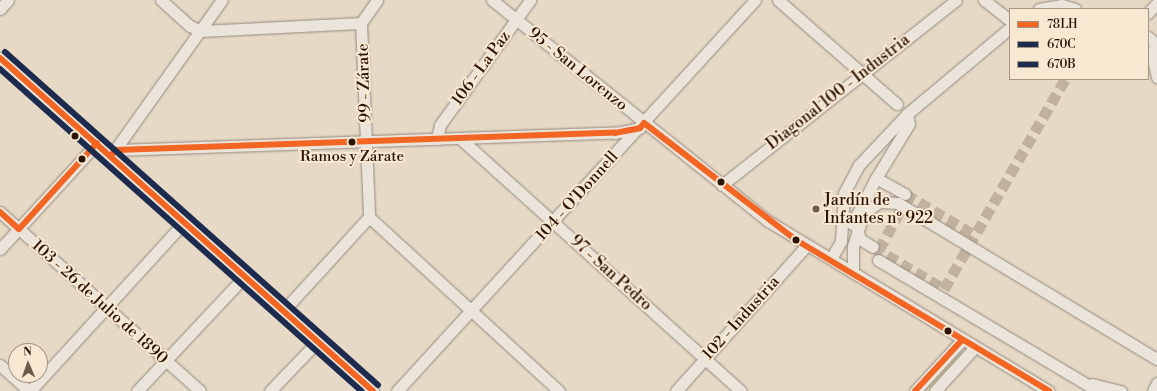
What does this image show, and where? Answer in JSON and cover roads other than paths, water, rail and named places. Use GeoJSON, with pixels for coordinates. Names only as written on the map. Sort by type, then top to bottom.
{"type":"FeatureCollection","features":[{"type":"Feature","properties":{"kind":"street"},"geometry":{"type":"LineString","coordinates":[[0,10],[8,0]]}},
{"type":"Feature","properties":{"kind":"street"},"geometry":{"type":"LineString","coordinates":[[161,0],[190,26],[201,31]]}},
{"type":"Feature","properties":{"kind":"street"},"geometry":{"type":"LineString","coordinates":[[114,153],[222,0]]}},
{"type":"Feature","properties":{"kind":"street"},"geometry":{"type":"LineString","coordinates":[[362,23],[377,0]]}},
{"type":"Feature","properties":{"kind":"street","name":"95 - San Lorenzo"},"geometry":{"type":"LineString","coordinates":[[492,0],[642,125],[806,246],[853,272],[962,340],[1049,391]]}},
{"type":"Feature","properties":{"kind":"street","name":"106 - La Paz"},"geometry":{"type":"LineString","coordinates":[[437,139],[440,125],[530,0]]}},
{"type":"Feature","properties":{"kind":"street","name":"104 - O'Donnell"},"geometry":{"type":"LineString","coordinates":[[397,391],[471,313],[755,0]]}},
{"type":"Feature","properties":{"kind":"street"},"geometry":{"type":"LineString","coordinates":[[778,0],[897,104]]}},
{"type":"Feature","properties":{"kind":"street","name":"Diagonal 100 - Industria"},"geometry":{"type":"LineString","coordinates":[[722,185],[956,0]]}},
{"type":"Feature","properties":{"kind":"street"},"geometry":{"type":"LineString","coordinates":[[984,0],[1009,19]]}},
{"type":"Feature","properties":{"kind":"street"},"geometry":{"type":"LineString","coordinates":[[1149,12],[1157,3]]}},
{"type":"Feature","properties":{"kind":"street"},"geometry":{"type":"LineString","coordinates":[[1045,8],[1062,5],[1072,8]]}},
{"type":"Feature","properties":{"kind":"street","name":"99 - Zárate"},"geometry":{"type":"LineString","coordinates":[[201,31],[362,23],[369,217]]}},
{"type":"Feature","properties":{"kind":"street"},"geometry":{"type":"LineString","coordinates":[[831,259],[841,241],[842,207],[850,178],[907,114],[1009,29]]}},
{"type":"Feature","properties":{"kind":"street"},"geometry":{"type":"LineString","coordinates":[[1149,40],[1153,50],[1157,77]]}},
{"type":"Feature","properties":{"kind":"street"},"geometry":{"type":"LineString","coordinates":[[0,58],[97,143],[114,153],[184,221],[373,391]]}},
{"type":"Feature","properties":{"kind":"street"},"geometry":{"type":"LineString","coordinates":[[853,272],[854,214],[909,124],[907,114]]}},
{"type":"Feature","properties":{"kind":"street"},"geometry":{"type":"LineString","coordinates":[[114,153],[615,133],[642,125]]}},
{"type":"Feature","properties":{"kind":"street","name":"97 - San Pedro"},"geometry":{"type":"LineString","coordinates":[[462,140],[741,391]]}},
{"type":"Feature","properties":{"kind":"street"},"geometry":{"type":"LineString","coordinates":[[0,249],[97,143]]}},
{"type":"Feature","properties":{"kind":"street"},"geometry":{"type":"LineString","coordinates":[[876,178],[902,199],[1157,359]]}},
{"type":"Feature","properties":{"kind":"street"},"geometry":{"type":"LineString","coordinates":[[853,246],[857,228],[864,212],[880,202],[902,199]]}},
{"type":"Feature","properties":{"kind":"street","name":"103 - 26 de Julio de 1890"},"geometry":{"type":"LineString","coordinates":[[0,212],[105,309],[200,391]]}},
{"type":"Feature","properties":{"kind":"street"},"geometry":{"type":"LineString","coordinates":[[284,310],[369,217],[471,313],[559,391]]}},
{"type":"Feature","properties":{"kind":"street"},"geometry":{"type":"LineString","coordinates":[[0,365],[29,391],[184,221]]}},
{"type":"Feature","properties":{"kind":"street"},"geometry":{"type":"LineString","coordinates":[[857,228],[860,239],[873,247]]}},
{"type":"Feature","properties":{"kind":"street","name":"102 - Industria"},"geometry":{"type":"LineString","coordinates":[[676,391],[806,246]]}},
{"type":"Feature","properties":{"kind":"street"},"geometry":{"type":"LineString","coordinates":[[878,260],[1098,391]]}},
{"type":"Feature","properties":{"kind":"street"},"geometry":{"type":"LineString","coordinates":[[137,391],[245,276]]}},
{"type":"Feature","properties":{"kind":"street"},"geometry":{"type":"LineString","coordinates":[[915,391],[962,340]]}},
{"type":"Feature","properties":{"kind":"street"},"geometry":{"type":"LineString","coordinates":[[270,391],[318,341]]}},
{"type":"Feature","properties":{"kind":"street"},"geometry":{"type":"LineString","coordinates":[[934,391],[975,347]]}},
{"type":"Feature","properties":{"kind":"street"},"geometry":{"type":"LineString","coordinates":[[1153,391],[1157,384]]}},
{"type":"Feature","properties":{"kind":"street"},"geometry":{"type":"LineString","coordinates":[[1087,385],[1121,391]]}},
{"type":"Feature","properties":{"kind":"tunnel"},"geometry":{"type":"LineString","coordinates":[[873,247],[944,289],[1064,80]]}},
{"type":"Feature","properties":{"kind":"tunnel"},"geometry":{"type":"LineString","coordinates":[[905,194],[975,235]]}},
{"type":"Feature","properties":{"kind":"tunnel"},"geometry":{"type":"LineString","coordinates":[[879,250],[907,198]]}},
{"type":"Feature","properties":{"kind":"place","name":"Ramos y Zárate"},"geometry":{"type":"Point","coordinates":[352,142]}},
{"type":"Feature","properties":{"kind":"place","name":"Jardín de Infantes nº 922"},"geometry":{"type":"Point","coordinates":[816,209]}}]}
